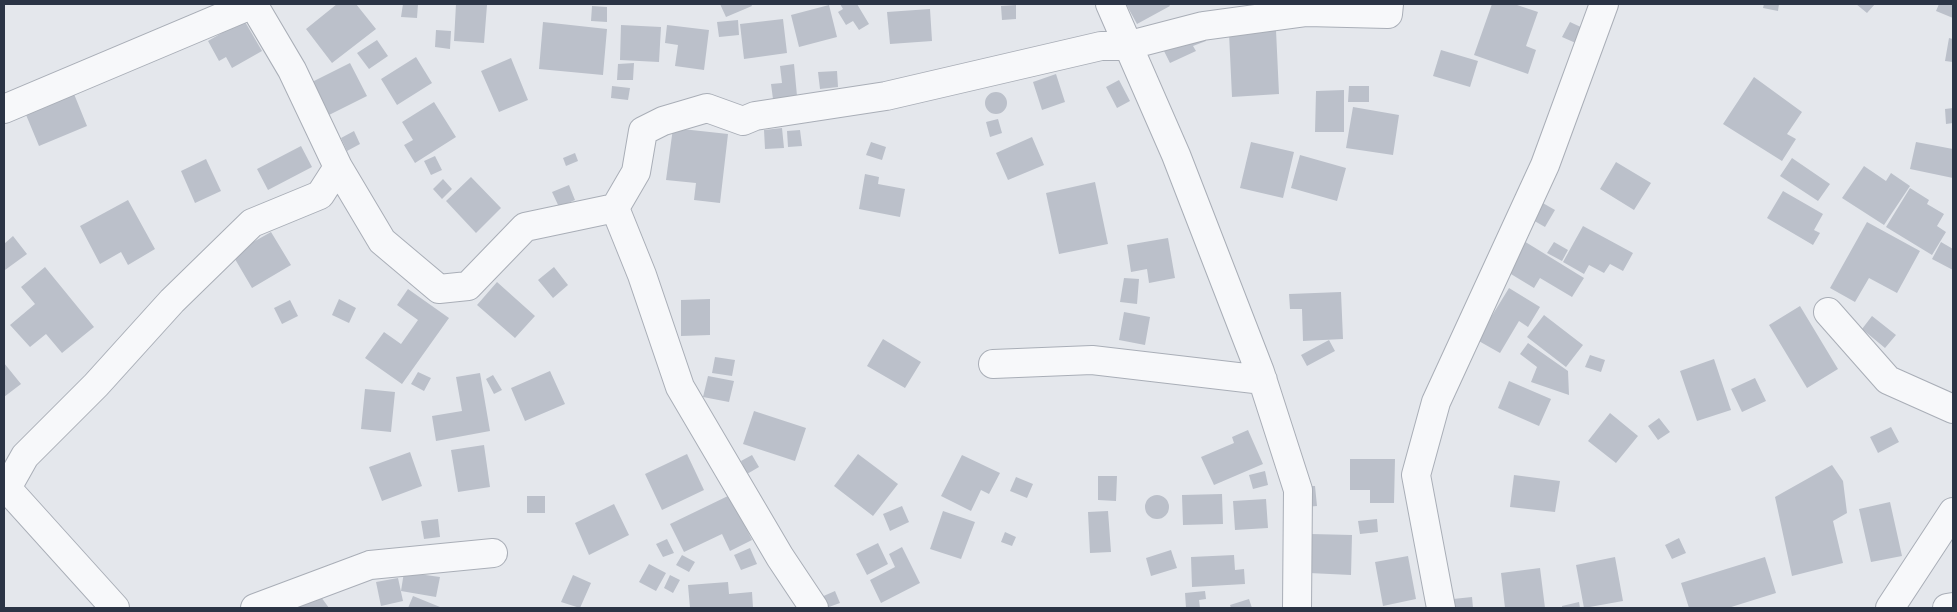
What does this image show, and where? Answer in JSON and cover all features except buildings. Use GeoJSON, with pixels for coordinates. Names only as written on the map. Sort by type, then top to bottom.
{"type":"FeatureCollection","features":[{"type":"Feature","properties":{"kind":"street"},"geometry":{"type":"LineString","coordinates":[[4,109],[253,4],[292,70],[338,167],[382,241],[439,289],[468,286],[525,227],[615,208],[636,172],[643,131],[663,121],[707,108],[743,121],[755,116],[886,96],[1101,46],[1126,46],[1203,26],[1307,12],[1388,14],[1389,4]]}},
{"type":"Feature","properties":{"kind":"street"},"geometry":{"type":"LineString","coordinates":[[1110,4],[1126,46],[1176,155],[1263,380],[1298,490],[1297,608]]}},
{"type":"Feature","properties":{"kind":"street"},"geometry":{"type":"LineString","coordinates":[[1441,608],[1416,475],[1433,411],[1545,164],[1604,4]]}},
{"type":"Feature","properties":{"kind":"street"},"geometry":{"type":"LineString","coordinates":[[116,608],[5,487],[25,456],[96,385],[172,301],[252,222],[320,195],[338,167]]}},
{"type":"Feature","properties":{"kind":"street"},"geometry":{"type":"LineString","coordinates":[[615,208],[642,275],[680,387],[780,557],[814,608]]}},
{"type":"Feature","properties":{"kind":"street"},"geometry":{"type":"LineString","coordinates":[[1828,312],[1888,380],[1953,409]]}},
{"type":"Feature","properties":{"kind":"street"},"geometry":{"type":"LineString","coordinates":[[993,364],[1092,360],[1263,380]]}},
{"type":"Feature","properties":{"kind":"street"},"geometry":{"type":"LineString","coordinates":[[1890,608],[1953,512]]}},
{"type":"Feature","properties":{"kind":"street"},"geometry":{"type":"LineString","coordinates":[[255,608],[370,565],[493,553]]}},
{"type":"Feature","properties":{"kind":"street"},"geometry":{"type":"LineString","coordinates":[[1947,608],[1953,607]]}}]}
